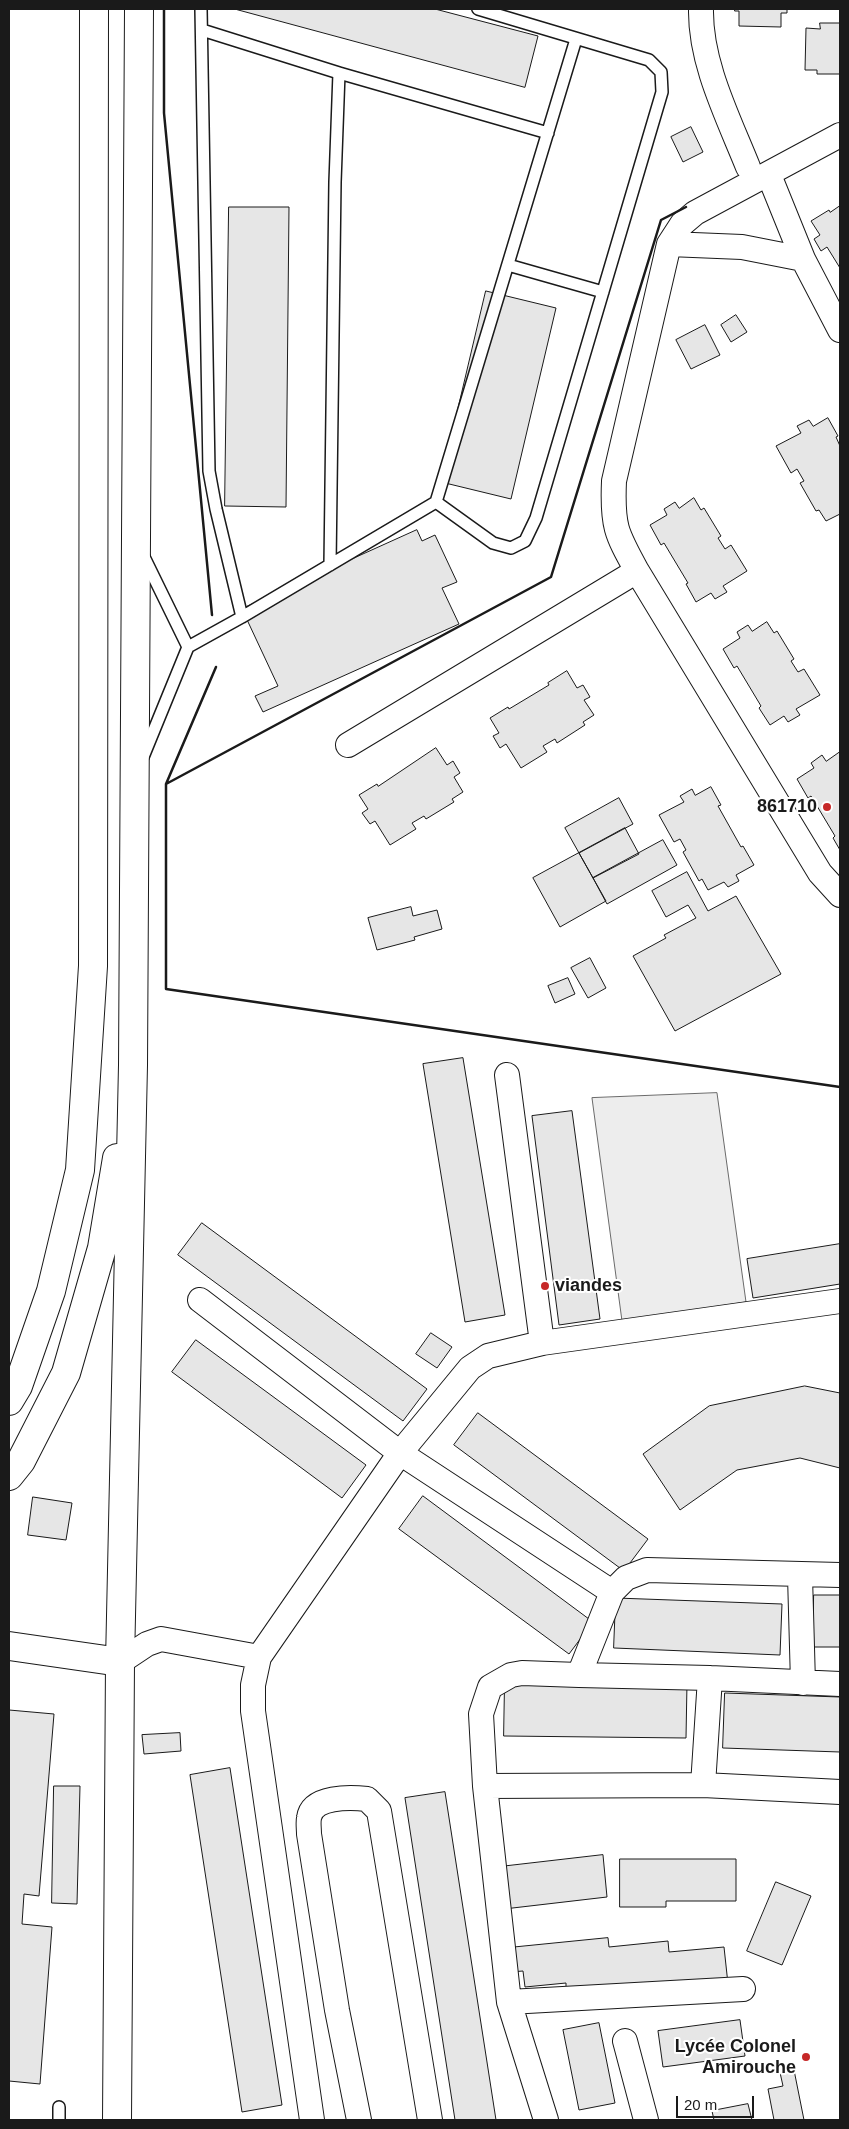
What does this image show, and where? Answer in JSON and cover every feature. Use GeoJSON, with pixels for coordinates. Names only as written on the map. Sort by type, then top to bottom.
{"type":"FeatureCollection","features":[{"type":"Feature","properties":{"kind":"main road"},"geometry":{"type":"LineString","coordinates":[[9,1401],[18,1386],[51,1291],[80,1170],[93,966],[94,9]]}},
{"type":"Feature","properties":{"kind":"main road"},"geometry":{"type":"LineString","coordinates":[[117,2120],[120,1662],[133,1065],[139,9]]}},
{"type":"Feature","properties":{"kind":"main road"},"geometry":{"type":"LineString","coordinates":[[9,1476],[21,1461],[66,1373],[102,1248],[133,1065]]}},
{"type":"Feature","properties":{"kind":"main road"},"geometry":{"type":"LineString","coordinates":[[9,1646],[120,1662]]}},
{"type":"Feature","properties":{"kind":"street"},"geometry":{"type":"LineString","coordinates":[[700,9],[700,23],[714,81],[802,259],[840,330]]}},
{"type":"Feature","properties":{"kind":"street"},"geometry":{"type":"LineString","coordinates":[[840,135],[758,171],[682,224],[669,244],[614,481],[614,523],[618,537],[820,873],[840,895]]}},
{"type":"Feature","properties":{"kind":"street"},"geometry":{"type":"LineString","coordinates":[[669,244],[742,247],[802,259]]}},
{"type":"Feature","properties":{"kind":"street"},"geometry":{"type":"LineString","coordinates":[[348,745],[637,571]]}},
{"type":"Feature","properties":{"kind":"street"},"geometry":{"type":"LineString","coordinates":[[507,1075],[542,1343]]}},
{"type":"Feature","properties":{"kind":"street"},"geometry":{"type":"LineString","coordinates":[[200,1300],[400,1453],[612,1592]]}},
{"type":"Feature","properties":{"kind":"street"},"geometry":{"type":"LineString","coordinates":[[312,2120],[253,1711],[252,1686],[259,1657],[400,1453],[470,1368],[488,1356],[542,1343],[840,1301]]}},
{"type":"Feature","properties":{"kind":"street"},"geometry":{"type":"LineString","coordinates":[[579,1675],[612,1592],[626,1578],[647,1570],[800,1576],[840,1575]]}},
{"type":"Feature","properties":{"kind":"street"},"geometry":{"type":"LineString","coordinates":[[800,1576],[803,1684]]}},
{"type":"Feature","properties":{"kind":"street"},"geometry":{"type":"LineString","coordinates":[[120,1662],[147,1644],[161,1639],[259,1657]]}},
{"type":"Feature","properties":{"kind":"street"},"geometry":{"type":"LineString","coordinates":[[546,2120],[509,2002],[485,1786],[481,1714],[490,1687],[511,1675],[522,1673],[710,1678],[803,1684],[840,1684]]}},
{"type":"Feature","properties":{"kind":"street"},"geometry":{"type":"LineString","coordinates":[[703,1785],[710,1678]]}},
{"type":"Feature","properties":{"kind":"street"},"geometry":{"type":"LineString","coordinates":[[485,1786],[703,1785],[840,1792]]}},
{"type":"Feature","properties":{"kind":"street"},"geometry":{"type":"LineString","coordinates":[[359,2120],[337,2010],[309,1834],[308,1817],[318,1804],[348,1797],[367,1798],[379,1811],[430,2120]]}},
{"type":"Feature","properties":{"kind":"street"},"geometry":{"type":"LineString","coordinates":[[509,2002],[743,1989]]}},
{"type":"Feature","properties":{"kind":"street"},"geometry":{"type":"LineString","coordinates":[[625,2041],[646,2120]]}},
{"type":"Feature","properties":{"kind":"lane"},"geometry":{"type":"LineString","coordinates":[[201,9],[209,471],[216,510],[242,617]]}},
{"type":"Feature","properties":{"kind":"lane"},"geometry":{"type":"LineString","coordinates":[[436,502],[493,543],[511,548],[526,542],[536,518],[662,92],[661,72],[649,60],[478,9]]}},
{"type":"Feature","properties":{"kind":"lane"},"geometry":{"type":"LineString","coordinates":[[202,30],[339,73],[548,133]]}},
{"type":"Feature","properties":{"kind":"lane"},"geometry":{"type":"LineString","coordinates":[[135,777],[188,647],[436,502],[576,39]]}},
{"type":"Feature","properties":{"kind":"lane"},"geometry":{"type":"LineString","coordinates":[[330,565],[335,201],[339,73]]}},
{"type":"Feature","properties":{"kind":"lane"},"geometry":{"type":"LineString","coordinates":[[508,265],[603,292]]}},
{"type":"Feature","properties":{"kind":"lane"},"geometry":{"type":"LineString","coordinates":[[136,541],[188,647]]}},
{"type":"Feature","properties":{"kind":"lane"},"geometry":{"type":"LineString","coordinates":[[59,2107],[59,2120]]}},
{"type":"Feature","properties":{"kind":"shaded area"},"geometry":{"type":"Polygon","coordinates":[[[717,1093],[746,1302],[622,1321],[592,1098],[717,1093]]]}},
{"type":"Feature","properties":{"kind":"building"},"geometry":{"type":"Polygon","coordinates":[[[235,9],[435,9],[538,36],[525,87],[235,9]]]}},
{"type":"Feature","properties":{"kind":"building"},"geometry":{"type":"Polygon","coordinates":[[[735,9],[787,9],[787,13],[781,13],[781,27],[739,26],[739,11],[735,11],[735,9]]]}},
{"type":"Feature","properties":{"kind":"building"},"geometry":{"type":"Polygon","coordinates":[[[820,23],[840,23],[840,74],[817,74],[817,70],[805,70],[806,28],[820,29],[820,23]]]}},
{"type":"Feature","properties":{"kind":"building"},"geometry":{"type":"Polygon","coordinates":[[[691,127],[703,152],[683,162],[671,137],[691,127]]]}},
{"type":"Feature","properties":{"kind":"building"},"geometry":{"type":"Polygon","coordinates":[[[840,206],[840,268],[827,247],[821,251],[814,239],[820,235],[811,221],[829,210],[830,212],[840,206]]]}},
{"type":"Feature","properties":{"kind":"building"},"geometry":{"type":"Polygon","coordinates":[[[229,207],[289,207],[286,507],[225,506],[229,207]]]}},
{"type":"Feature","properties":{"kind":"building"},"geometry":{"type":"Polygon","coordinates":[[[486,291],[556,308],[511,499],[441,482],[486,291]]]}},
{"type":"Feature","properties":{"kind":"building"},"geometry":{"type":"Polygon","coordinates":[[[736,315],[747,332],[731,342],[721,325],[736,315]]]}},
{"type":"Feature","properties":{"kind":"building"},"geometry":{"type":"Polygon","coordinates":[[[705,325],[720,355],[691,369],[676,340],[705,325]]]}},
{"type":"Feature","properties":{"kind":"building"},"geometry":{"type":"Polygon","coordinates":[[[828,418],[838,436],[836,437],[840,446],[840,514],[826,521],[819,510],[816,511],[800,483],[804,481],[797,469],[791,473],[776,446],[801,433],[797,426],[809,420],[813,426],[828,418]]]}},
{"type":"Feature","properties":{"kind":"building"},"geometry":{"type":"Polygon","coordinates":[[[694,498],[701,510],[704,508],[721,536],[718,538],[725,549],[731,545],[747,571],[723,586],[727,592],[715,599],[711,593],[696,602],[686,584],[688,583],[664,543],[661,545],[650,525],[667,515],[664,509],[675,502],[679,508],[694,498]]]}},
{"type":"Feature","properties":{"kind":"building"},"geometry":{"type":"Polygon","coordinates":[[[417,530],[422,541],[435,535],[457,582],[442,588],[459,624],[263,712],[255,696],[278,686],[242,609],[417,530]]]}},
{"type":"Feature","properties":{"kind":"building"},"geometry":{"type":"Polygon","coordinates":[[[767,622],[774,633],[777,631],[794,659],[791,661],[798,672],[804,669],[820,695],[796,709],[800,715],[788,722],[784,716],[770,725],[737,666],[734,668],[723,649],[740,638],[737,632],[748,625],[752,631],[767,622]]]}},
{"type":"Feature","properties":{"kind":"building"},"geometry":{"type":"Polygon","coordinates":[[[567,671],[577,688],[583,685],[590,697],[584,700],[594,715],[583,722],[585,725],[557,743],[555,739],[543,746],[547,752],[521,768],[506,744],[500,748],[493,736],[499,733],[490,718],[549,685],[548,683],[567,671]]]}},
{"type":"Feature","properties":{"kind":"building"},"geometry":{"type":"Polygon","coordinates":[[[436,748],[447,765],[453,761],[460,773],[454,777],[463,792],[452,799],[454,802],[426,819],[424,816],[412,823],[416,829],[390,845],[375,821],[370,824],[362,813],[368,809],[359,795],[377,784],[378,786],[436,748]]]}},
{"type":"Feature","properties":{"kind":"building"},"geometry":{"type":"Polygon","coordinates":[[[840,752],[840,850],[833,838],[835,836],[811,796],[808,798],[797,779],[814,768],[811,763],[822,755],[826,761],[840,752]]]}},
{"type":"Feature","properties":{"kind":"building"},"geometry":{"type":"Polygon","coordinates":[[[711,787],[721,805],[718,806],[741,847],[743,846],[754,865],[736,875],[739,881],[728,887],[724,882],[708,890],[702,879],[699,881],[683,852],[686,850],[680,839],[674,842],[659,815],[684,802],[680,796],[692,789],[695,795],[711,787]]]}},
{"type":"Feature","properties":{"kind":"building"},"geometry":{"type":"Polygon","coordinates":[[[619,798],[633,824],[579,853],[565,828],[619,798]]]}},
{"type":"Feature","properties":{"kind":"building"},"geometry":{"type":"Polygon","coordinates":[[[625,828],[639,854],[593,878],[579,853],[625,828]]]}},
{"type":"Feature","properties":{"kind":"building"},"geometry":{"type":"Polygon","coordinates":[[[663,840],[677,865],[607,904],[593,878],[663,840]]]}},
{"type":"Feature","properties":{"kind":"building"},"geometry":{"type":"Polygon","coordinates":[[[579,853],[606,901],[560,927],[533,878],[579,853]]]}},
{"type":"Feature","properties":{"kind":"building"},"geometry":{"type":"Polygon","coordinates":[[[687,872],[708,911],[736,896],[781,974],[675,1031],[633,956],[666,938],[664,935],[696,918],[688,905],[666,917],[652,891],[687,872]]]}},
{"type":"Feature","properties":{"kind":"building"},"geometry":{"type":"Polygon","coordinates":[[[411,907],[413,916],[437,910],[442,929],[414,937],[415,940],[377,950],[368,918],[411,907]]]}},
{"type":"Feature","properties":{"kind":"building"},"geometry":{"type":"Polygon","coordinates":[[[590,958],[606,988],[588,998],[571,968],[590,958]]]}},
{"type":"Feature","properties":{"kind":"building"},"geometry":{"type":"Polygon","coordinates":[[[568,978],[575,994],[555,1003],[548,986],[568,978]]]}},
{"type":"Feature","properties":{"kind":"building"},"geometry":{"type":"Polygon","coordinates":[[[463,1058],[505,1315],[465,1322],[423,1064],[463,1058]]]}},
{"type":"Feature","properties":{"kind":"building"},"geometry":{"type":"Polygon","coordinates":[[[572,1111],[600,1319],[559,1325],[532,1116],[572,1111]]]}},
{"type":"Feature","properties":{"kind":"building"},"geometry":{"type":"Polygon","coordinates":[[[202,1223],[427,1389],[403,1421],[178,1255],[202,1223]]]}},
{"type":"Feature","properties":{"kind":"building"},"geometry":{"type":"Polygon","coordinates":[[[840,1244],[840,1284],[753,1298],[747,1259],[840,1244]]]}},
{"type":"Feature","properties":{"kind":"building"},"geometry":{"type":"Polygon","coordinates":[[[431,1333],[452,1347],[437,1368],[416,1354],[431,1333]]]}},
{"type":"Feature","properties":{"kind":"building"},"geometry":{"type":"Polygon","coordinates":[[[196,1340],[366,1465],[342,1498],[172,1372],[196,1340]]]}},
{"type":"Feature","properties":{"kind":"building"},"geometry":{"type":"Polygon","coordinates":[[[805,1386],[840,1393],[840,1468],[800,1458],[737,1470],[680,1510],[643,1454],[709,1406],[805,1386]]]}},
{"type":"Feature","properties":{"kind":"building"},"geometry":{"type":"Polygon","coordinates":[[[478,1413],[648,1539],[624,1571],[454,1445],[478,1413]]]}},
{"type":"Feature","properties":{"kind":"building"},"geometry":{"type":"Polygon","coordinates":[[[423,1496],[593,1622],[569,1654],[399,1529],[423,1496]]]}},
{"type":"Feature","properties":{"kind":"building"},"geometry":{"type":"Polygon","coordinates":[[[33,1497],[72,1503],[66,1540],[28,1535],[33,1497]]]}},
{"type":"Feature","properties":{"kind":"building"},"geometry":{"type":"Polygon","coordinates":[[[814,1595],[840,1595],[840,1647],[813,1647],[814,1595]]]}},
{"type":"Feature","properties":{"kind":"building"},"geometry":{"type":"Polygon","coordinates":[[[616,1598],[782,1604],[780,1655],[614,1648],[616,1598]]]}},
{"type":"Feature","properties":{"kind":"building"},"geometry":{"type":"Polygon","coordinates":[[[505,1680],[687,1683],[686,1738],[504,1736],[505,1680]]]}},
{"type":"Feature","properties":{"kind":"building"},"geometry":{"type":"Polygon","coordinates":[[[725,1693],[840,1697],[840,1752],[723,1748],[725,1693]]]}},
{"type":"Feature","properties":{"kind":"building"},"geometry":{"type":"Polygon","coordinates":[[[9,1710],[54,1714],[39,1896],[24,1894],[22,1924],[52,1927],[40,2084],[9,2081],[9,1710]]]}},
{"type":"Feature","properties":{"kind":"building"},"geometry":{"type":"Polygon","coordinates":[[[180,1733],[181,1751],[144,1754],[142,1735],[180,1733]]]}},
{"type":"Feature","properties":{"kind":"building"},"geometry":{"type":"Polygon","coordinates":[[[230,1768],[282,2105],[242,2112],[190,1775],[230,1768]]]}},
{"type":"Feature","properties":{"kind":"building"},"geometry":{"type":"Polygon","coordinates":[[[54,1786],[80,1786],[77,1904],[52,1903],[54,1786]]]}},
{"type":"Feature","properties":{"kind":"building"},"geometry":{"type":"Polygon","coordinates":[[[445,1792],[496,2120],[455,2120],[405,1798],[445,1792]]]}},
{"type":"Feature","properties":{"kind":"building"},"geometry":{"type":"Polygon","coordinates":[[[603,1855],[607,1897],[504,1909],[499,1867],[603,1855]]]}},
{"type":"Feature","properties":{"kind":"building"},"geometry":{"type":"Polygon","coordinates":[[[620,1859],[736,1859],[736,1901],[666,1901],[666,1907],[620,1907],[620,1859]]]}},
{"type":"Feature","properties":{"kind":"building"},"geometry":{"type":"Polygon","coordinates":[[[776,1882],[811,1896],[782,1965],[747,1951],[776,1882]]]}},
{"type":"Feature","properties":{"kind":"building"},"geometry":{"type":"Polygon","coordinates":[[[608,1938],[609,1947],[668,1941],[669,1952],[724,1947],[728,1984],[566,1991],[566,1983],[525,1987],[523,1971],[510,1972],[508,1948],[608,1938]]]}},
{"type":"Feature","properties":{"kind":"building"},"geometry":{"type":"Polygon","coordinates":[[[740,2020],[745,2056],[663,2067],[658,2031],[740,2020]]]}},
{"type":"Feature","properties":{"kind":"building"},"geometry":{"type":"Polygon","coordinates":[[[599,2023],[615,2103],[579,2110],[563,2030],[599,2023]]]}},
{"type":"Feature","properties":{"kind":"building"},"geometry":{"type":"Polygon","coordinates":[[[793,2065],[804,2120],[774,2120],[768,2089],[783,2086],[779,2068],[793,2065]]]}},
{"type":"Feature","properties":{"kind":"building"},"geometry":{"type":"Polygon","coordinates":[[[748,2104],[752,2120],[714,2120],[712,2111],[748,2104]]]}},
{"type":"Feature","properties":{"kind":"wall"},"geometry":{"type":"LineString","coordinates":[[164,9],[164,113],[212,615]]}},
{"type":"Feature","properties":{"kind":"wall"},"geometry":{"type":"LineString","coordinates":[[166,784],[551,577],[661,220],[686,207]]}},
{"type":"Feature","properties":{"kind":"wall"},"geometry":{"type":"LineString","coordinates":[[216,667],[166,784],[166,989],[840,1087]]}},
{"type":"Feature","properties":{"kind":"place","name":"861710"},"geometry":{"type":"Point","coordinates":[827,807]}},
{"type":"Feature","properties":{"kind":"place","name":"viandes"},"geometry":{"type":"Point","coordinates":[545,1286]}},
{"type":"Feature","properties":{"kind":"place","name":"Lycée Colonel Amirouche"},"geometry":{"type":"Point","coordinates":[806,2057]}}]}
